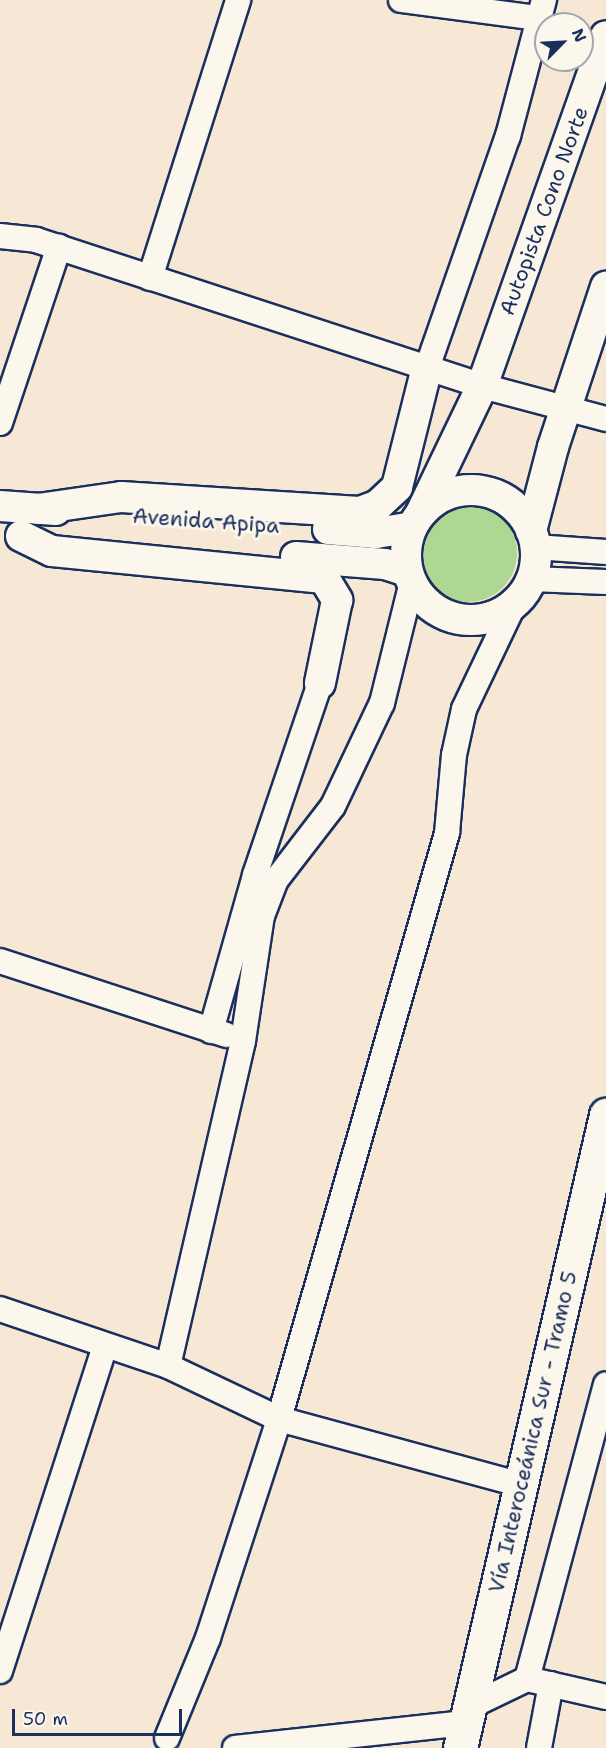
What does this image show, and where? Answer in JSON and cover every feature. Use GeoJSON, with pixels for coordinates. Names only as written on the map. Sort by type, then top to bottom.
{"type":"FeatureCollection","features":[{"type":"Feature","properties":{"kind":"highway","name":"Vía Interoceánica Sur - Tramo 5"},"geometry":{"type":"LineString","coordinates":[[465,1726],[606,1115]]}},
{"type":"Feature","properties":{"kind":"main road","name":"Autopista Cono Norte"},"geometry":{"type":"LineString","coordinates":[[416,520],[482,386],[606,36]]}},
{"type":"Feature","properties":{"kind":"main road"},"geometry":{"type":"LineString","coordinates":[[533,539],[511,504],[480,490],[447,494],[416,520],[407,541],[410,577],[430,606],[457,619],[487,618],[514,604],[531,579],[533,539],[565,409],[606,287]]}},
{"type":"Feature","properties":{"kind":"main road"},"geometry":{"type":"LineString","coordinates":[[38,509],[120,497],[360,512],[378,505],[397,487],[420,407],[427,368]]}},
{"type":"Feature","properties":{"kind":"main road","name":"Avenida Apipa"},"geometry":{"type":"LineString","coordinates":[[0,506],[376,533],[416,520]]}},
{"type":"Feature","properties":{"kind":"main road"},"geometry":{"type":"LineString","coordinates":[[11,535],[52,551],[324,578],[335,591],[337,600],[320,683]]}},
{"type":"Feature","properties":{"kind":"main road","name":"Avenida Apipa"},"geometry":{"type":"LineString","coordinates":[[11,535],[385,564],[410,577]]}},
{"type":"Feature","properties":{"kind":"street"},"geometry":{"type":"LineString","coordinates":[[150,278],[238,0]]}},
{"type":"Feature","properties":{"kind":"street"},"geometry":{"type":"LineString","coordinates":[[400,0],[541,9],[508,136],[427,368]]}},
{"type":"Feature","properties":{"kind":"street"},"geometry":{"type":"LineString","coordinates":[[0,236],[59,247],[482,386],[606,419]]}},
{"type":"Feature","properties":{"kind":"street"},"geometry":{"type":"LineString","coordinates":[[0,423],[59,247]]}},
{"type":"Feature","properties":{"kind":"street"},"geometry":{"type":"LineString","coordinates":[[533,539],[606,552]]}},
{"type":"Feature","properties":{"kind":"street"},"geometry":{"type":"LineString","coordinates":[[168,1366],[243,1041],[262,916],[276,880],[333,806],[382,703],[410,577]]}},
{"type":"Feature","properties":{"kind":"street"},"geometry":{"type":"LineString","coordinates":[[531,579],[606,582]]}},
{"type":"Feature","properties":{"kind":"street"},"geometry":{"type":"LineString","coordinates":[[167,1738],[208,1638],[279,1419],[447,833],[454,755],[464,709],[514,604]]}},
{"type":"Feature","properties":{"kind":"street"},"geometry":{"type":"LineString","coordinates":[[211,1031],[255,875],[320,683]]}},
{"type":"Feature","properties":{"kind":"street"},"geometry":{"type":"LineString","coordinates":[[0,962],[243,1041]]}},
{"type":"Feature","properties":{"kind":"street"},"geometry":{"type":"LineString","coordinates":[[0,1309],[168,1366],[279,1419],[522,1485]]}},
{"type":"Feature","properties":{"kind":"street"},"geometry":{"type":"LineString","coordinates":[[0,1671],[105,1344]]}},
{"type":"Feature","properties":{"kind":"street"},"geometry":{"type":"LineString","coordinates":[[236,1748],[465,1726],[527,1679],[604,1408],[606,1384]]}},
{"type":"Feature","properties":{"kind":"street"},"geometry":{"type":"LineString","coordinates":[[527,1679],[606,1697]]}},
{"type":"Feature","properties":{"kind":"street"},"geometry":{"type":"LineString","coordinates":[[539,1748],[551,1684]]}},
{"type":"Feature","properties":{"kind":"green space"},"geometry":{"type":"Polygon","coordinates":[[[468,504],[487,508],[503,518],[513,534],[517,553],[513,572],[503,588],[487,598],[468,602],[449,598],[433,588],[423,572],[419,553],[423,534],[433,518],[449,508],[468,504]]]}}]}
